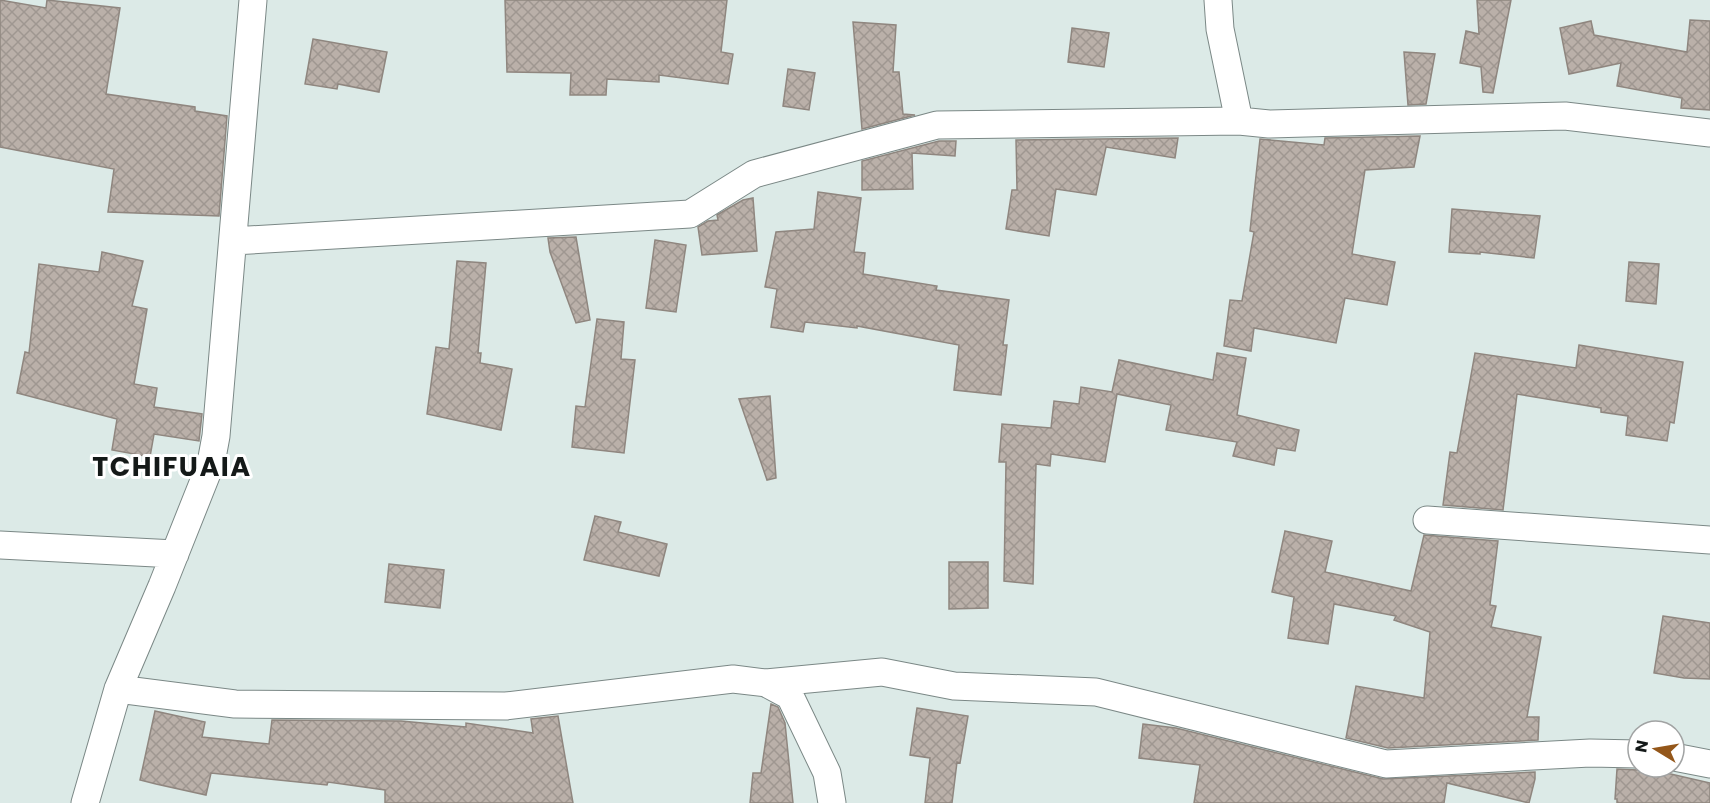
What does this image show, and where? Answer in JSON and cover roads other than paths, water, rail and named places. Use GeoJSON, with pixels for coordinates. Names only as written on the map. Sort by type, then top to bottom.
{"type":"FeatureCollection","features":[{"type":"Feature","properties":{"kind":"street"},"geometry":{"type":"LineString","coordinates":[[85,803],[118,689],[175,554],[210,463],[216,436],[253,0]]}},
{"type":"Feature","properties":{"kind":"street"},"geometry":{"type":"LineString","coordinates":[[1218,0],[1220,29],[1239,121]]}},
{"type":"Feature","properties":{"kind":"street"},"geometry":{"type":"LineString","coordinates":[[232,242],[690,214],[754,174],[938,125],[1239,121],[1269,124],[1565,116],[1710,133]]}},
{"type":"Feature","properties":{"kind":"street"},"geometry":{"type":"LineString","coordinates":[[1427,520],[1710,540]]}},
{"type":"Feature","properties":{"kind":"street"},"geometry":{"type":"LineString","coordinates":[[0,545],[175,554]]}},
{"type":"Feature","properties":{"kind":"street"},"geometry":{"type":"LineString","coordinates":[[118,689],[235,704],[506,706],[734,679],[766,683],[882,672],[954,686],[1096,692],[1386,764],[1590,753],[1626,754]]}},
{"type":"Feature","properties":{"kind":"street"},"geometry":{"type":"LineString","coordinates":[[766,683],[790,696],[826,773],[832,803]]}},
{"type":"Feature","properties":{"kind":"street"},"geometry":{"type":"LineString","coordinates":[[1686,759],[1710,764]]}},
{"type":"Feature","properties":{"kind":"district","name":"TCHIFUAIA"},"geometry":{"type":"Point","coordinates":[172,467]}}]}
